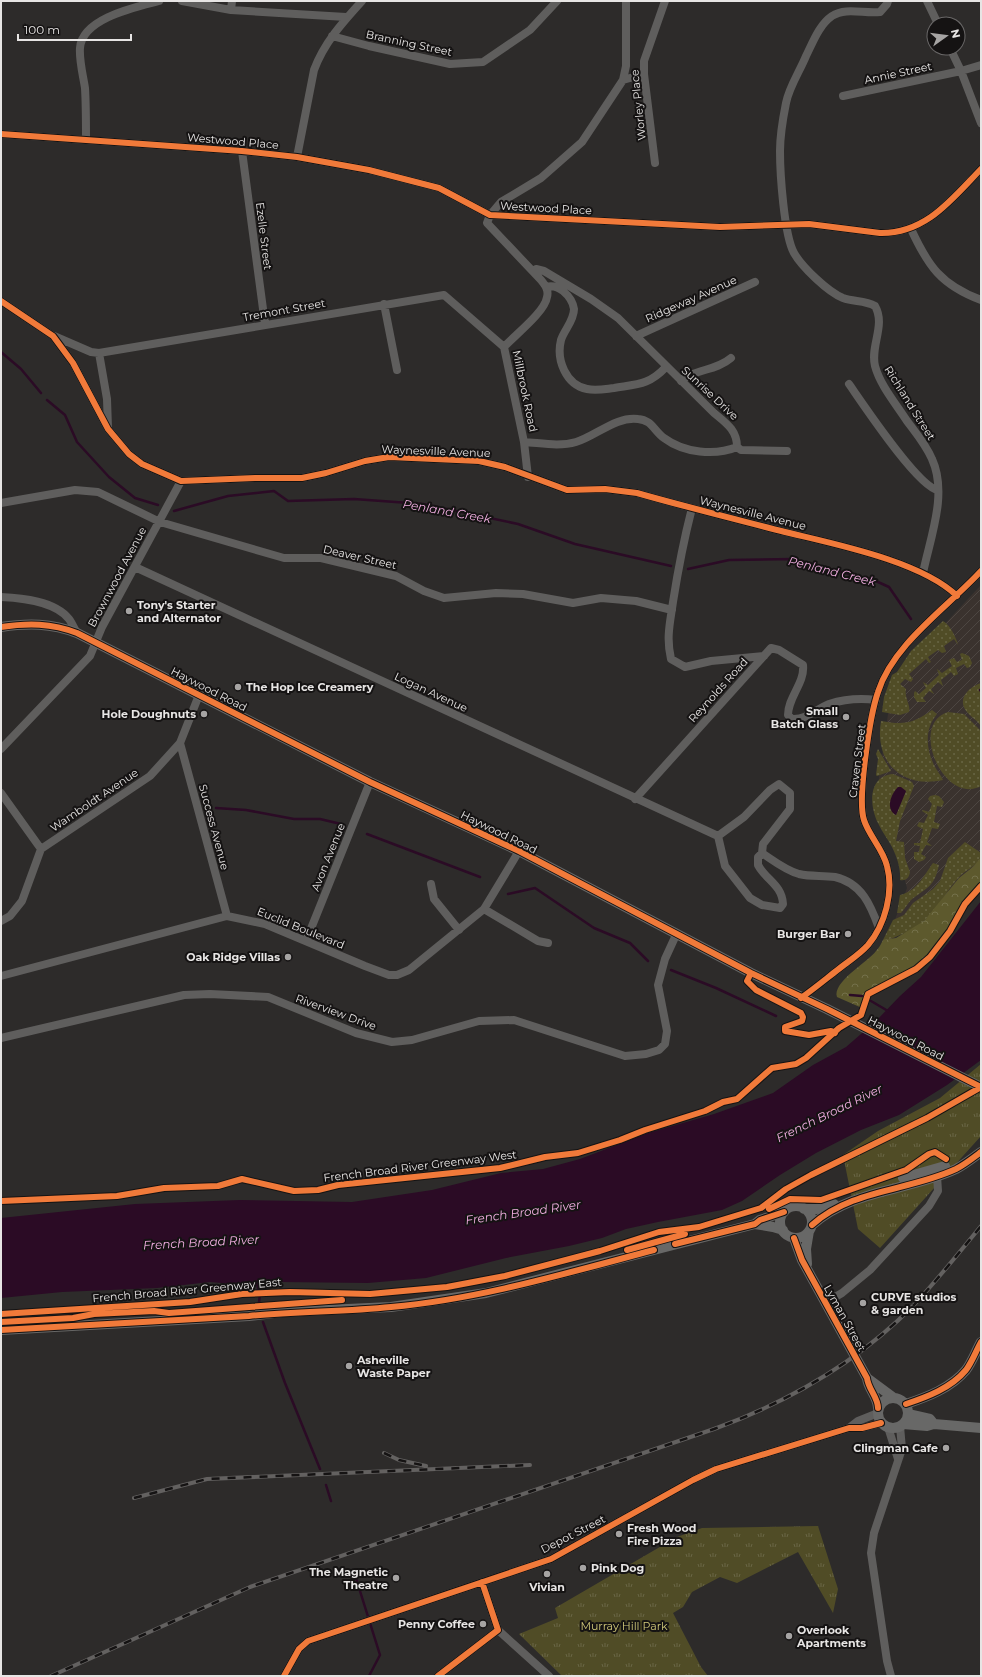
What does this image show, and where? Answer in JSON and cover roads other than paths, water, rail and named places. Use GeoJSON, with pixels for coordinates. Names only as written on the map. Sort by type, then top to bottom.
{"type":"FeatureCollection","features":[{"type":"Feature","properties":{"kind":"main road","name":"Haywood Road"},"geometry":{"type":"LineString","coordinates":[[1,627],[33,623],[62,627],[77,633],[370,782],[519,852],[676,935],[981,1087]]}},
{"type":"Feature","properties":{"kind":"main road"},"geometry":{"type":"LineString","coordinates":[[754,1224],[783,1230],[794,1238],[803,1236],[825,1214],[863,1197],[937,1176],[958,1168],[981,1152]]}},
{"type":"Feature","properties":{"kind":"main road"},"geometry":{"type":"LineString","coordinates":[[1,1330],[249,1316],[282,1312],[391,1307],[486,1293],[754,1224],[760,1220],[784,1212],[791,1207],[804,1209],[823,1208],[884,1184],[955,1163],[967,1161]]}},
{"type":"Feature","properties":{"kind":"main road"},"geometry":{"type":"LineString","coordinates":[[804,1209],[810,1215],[811,1227]]}},
{"type":"Feature","properties":{"kind":"main road"},"geometry":{"type":"LineString","coordinates":[[783,1230],[781,1220],[784,1212]]}},
{"type":"Feature","properties":{"kind":"main road","name":"Lyman Street"},"geometry":{"type":"LineString","coordinates":[[808,1272],[806,1248],[811,1227]]}},
{"type":"Feature","properties":{"kind":"main road","name":"Lyman Street"},"geometry":{"type":"LineString","coordinates":[[794,1238],[808,1272],[867,1378],[868,1385],[878,1402],[881,1418]]}},
{"type":"Feature","properties":{"kind":"main road"},"geometry":{"type":"LineString","coordinates":[[901,1425],[907,1409],[919,1400],[948,1386],[966,1370],[981,1342]]}},
{"type":"Feature","properties":{"kind":"main road","name":"Lyman Street"},"geometry":{"type":"LineString","coordinates":[[867,1378],[907,1409],[930,1419],[934,1424]]}},
{"type":"Feature","properties":{"kind":"main road"},"geometry":{"type":"LineString","coordinates":[[894,1398],[884,1400],[881,1418],[901,1425],[927,1426],[934,1424],[981,1428]]}},
{"type":"Feature","properties":{"kind":"street"},"geometry":{"type":"LineString","coordinates":[[86,139],[85,89],[80,48],[83,38],[94,26],[118,12],[159,1]]}},
{"type":"Feature","properties":{"kind":"street"},"geometry":{"type":"LineString","coordinates":[[182,1],[230,10],[346,17]]}},
{"type":"Feature","properties":{"kind":"street"},"geometry":{"type":"LineString","coordinates":[[230,10],[232,1]]}},
{"type":"Feature","properties":{"kind":"street"},"geometry":{"type":"LineString","coordinates":[[353,10],[354,1]]}},
{"type":"Feature","properties":{"kind":"street"},"geometry":{"type":"LineString","coordinates":[[297,157],[314,70],[324,46],[346,17],[362,1]]}},
{"type":"Feature","properties":{"kind":"street","name":"Branning Street"},"geometry":{"type":"LineString","coordinates":[[332,36],[450,64],[483,62],[530,30],[557,1]]}},
{"type":"Feature","properties":{"kind":"street"},"geometry":{"type":"LineString","coordinates":[[626,1],[626,66],[623,80],[582,142],[541,178],[501,202],[490,215],[487,223],[533,271],[546,287],[554,286],[561,290],[567,295],[573,305],[572,318],[561,340],[560,352],[564,368],[569,378],[578,386],[594,390],[638,384],[653,379],[666,367]]}},
{"type":"Feature","properties":{"kind":"street","name":"Worley Place"},"geometry":{"type":"LineString","coordinates":[[655,163],[644,74],[644,61],[665,1]]}},
{"type":"Feature","properties":{"kind":"street","name":"Richland Street"},"geometry":{"type":"LineString","coordinates":[[888,1],[880,12],[843,11],[833,15],[824,22],[810,47],[786,102],[781,144],[786,225],[789,242],[795,254],[816,277],[834,293],[843,298],[870,303],[875,306],[879,314],[873,356],[875,367],[890,394],[932,459],[938,490],[937,506],[923,573]]}},
{"type":"Feature","properties":{"kind":"street"},"geometry":{"type":"LineString","coordinates":[[927,1],[934,16]]}},
{"type":"Feature","properties":{"kind":"street"},"geometry":{"type":"LineString","coordinates":[[954,56],[981,122]]}},
{"type":"Feature","properties":{"kind":"street","name":"Annie Street"},"geometry":{"type":"LineString","coordinates":[[843,96],[961,71],[981,64]]}},
{"type":"Feature","properties":{"kind":"street"},"geometry":{"type":"LineString","coordinates":[[623,80],[644,74]]}},
{"type":"Feature","properties":{"kind":"street","name":"Westwood Place"},"geometry":{"type":"LineString","coordinates":[[1,134],[242,151],[297,157],[369,170],[439,188],[490,215],[720,227],[827,225],[885,233],[911,229],[936,215],[981,169]]}},
{"type":"Feature","properties":{"kind":"street","name":"Ezelle Street"},"geometry":{"type":"LineString","coordinates":[[242,151],[265,324]]}},
{"type":"Feature","properties":{"kind":"street"},"geometry":{"type":"LineString","coordinates":[[911,229],[921,252],[930,267],[952,286],[981,300]]}},
{"type":"Feature","properties":{"kind":"street","name":"Sunrise Drive"},"geometry":{"type":"LineString","coordinates":[[533,271],[536,269],[544,271],[591,299],[618,318],[666,367],[714,413],[730,426],[737,439],[737,447]]}},
{"type":"Feature","properties":{"kind":"street","name":"Ridgeway Avenue"},"geometry":{"type":"LineString","coordinates":[[636,336],[755,282]]}},
{"type":"Feature","properties":{"kind":"street","name":"Millbrook Road"},"geometry":{"type":"LineString","coordinates":[[528,477],[524,442],[504,347],[538,314],[547,298],[546,287]]}},
{"type":"Feature","properties":{"kind":"street","name":"Tremont Street"},"geometry":{"type":"LineString","coordinates":[[53,336],[91,352],[99,353],[444,295],[504,347]]}},
{"type":"Feature","properties":{"kind":"street","name":"Waynesville Avenue"},"geometry":{"type":"LineString","coordinates":[[1,301],[53,336],[73,363],[108,429],[129,454],[142,464],[181,481],[302,478],[326,473],[365,461],[389,457],[479,460],[505,466],[528,477],[567,490],[605,489],[637,493],[859,550],[923,573],[943,584],[957,596]]}},
{"type":"Feature","properties":{"kind":"street"},"geometry":{"type":"LineString","coordinates":[[384,304],[397,370]]}},
{"type":"Feature","properties":{"kind":"street"},"geometry":{"type":"LineString","coordinates":[[99,353],[107,399],[108,429]]}},
{"type":"Feature","properties":{"kind":"street"},"geometry":{"type":"LineString","coordinates":[[681,381],[688,376],[720,367],[732,358]]}},
{"type":"Feature","properties":{"kind":"street"},"geometry":{"type":"LineString","coordinates":[[849,384],[904,459],[926,484],[938,490]]}},
{"type":"Feature","properties":{"kind":"street"},"geometry":{"type":"LineString","coordinates":[[524,442],[569,444],[621,421],[636,418],[649,422],[665,439],[685,448],[719,453],[737,447],[741,450],[787,451]]}},
{"type":"Feature","properties":{"kind":"street","name":"Brownwood Avenue"},"geometry":{"type":"LineString","coordinates":[[1,749],[90,656],[102,627],[181,481]]}},
{"type":"Feature","properties":{"kind":"street","name":"Deaver Street"},"geometry":{"type":"LineString","coordinates":[[1,503],[75,490],[86,490],[117,500],[160,522],[284,558],[321,558],[396,576],[424,591],[444,598],[496,593],[523,594],[573,603],[601,598],[636,601],[672,610]]}},
{"type":"Feature","properties":{"kind":"street","name":"Reynolds Road"},"geometry":{"type":"LineString","coordinates":[[692,508],[680,554],[667,642],[671,659],[685,667],[712,661],[764,656]]}},
{"type":"Feature","properties":{"kind":"street","name":"Logan Avenue"},"geometry":{"type":"LineString","coordinates":[[135,566],[635,799],[718,836]]}},
{"type":"Feature","properties":{"kind":"street","name":"Craven Street"},"geometry":{"type":"LineString","coordinates":[[801,998],[867,946],[879,928],[890,892],[889,877],[884,854],[864,821],[861,807],[870,733],[876,700],[883,680],[898,654],[981,571]]}},
{"type":"Feature","properties":{"kind":"street"},"geometry":{"type":"LineString","coordinates":[[1,597],[36,601],[59,610],[69,618],[77,633]]}},
{"type":"Feature","properties":{"kind":"street"},"geometry":{"type":"LineString","coordinates":[[764,656],[771,648],[778,650],[802,665],[804,672],[788,707],[788,715],[792,719],[800,720],[829,704],[857,698],[876,700]]}},
{"type":"Feature","properties":{"kind":"street","name":"Reynolds Road"},"geometry":{"type":"LineString","coordinates":[[635,799],[764,656]]}},
{"type":"Feature","properties":{"kind":"street","name":"Wamboldt Avenue"},"geometry":{"type":"LineString","coordinates":[[41,849],[150,776],[180,743],[199,695]]}},
{"type":"Feature","properties":{"kind":"street","name":"Success Avenue"},"geometry":{"type":"LineString","coordinates":[[180,743],[227,916]]}},
{"type":"Feature","properties":{"kind":"street","name":"Avon Avenue"},"geometry":{"type":"LineString","coordinates":[[306,941],[370,782]]}},
{"type":"Feature","properties":{"kind":"street"},"geometry":{"type":"LineString","coordinates":[[779,784],[790,793],[790,809],[763,844],[762,853],[758,857],[758,865],[777,885],[783,897],[783,904],[780,908],[762,905],[750,898],[725,866],[718,836],[744,817],[770,790],[779,784]]}},
{"type":"Feature","properties":{"kind":"street"},"geometry":{"type":"LineString","coordinates":[[1,793],[41,849],[22,901],[10,916],[1,922]]}},
{"type":"Feature","properties":{"kind":"street","name":"Euclid Boulevard"},"geometry":{"type":"LineString","coordinates":[[1,976],[227,916],[265,924],[365,966],[389,975],[397,975],[409,970],[484,909],[519,852]]}},
{"type":"Feature","properties":{"kind":"street"},"geometry":{"type":"LineString","coordinates":[[762,853],[785,869],[800,874],[835,877],[848,882],[868,900],[879,928]]}},
{"type":"Feature","properties":{"kind":"street"},"geometry":{"type":"LineString","coordinates":[[431,884],[434,899],[459,930]]}},
{"type":"Feature","properties":{"kind":"street"},"geometry":{"type":"LineString","coordinates":[[484,909],[538,941],[548,943]]}},
{"type":"Feature","properties":{"kind":"street","name":"Riverview Drive"},"geometry":{"type":"LineString","coordinates":[[1,1038],[184,996],[210,994],[268,998],[356,1033],[392,1042],[412,1040],[479,1022],[514,1020],[625,1056],[646,1054],[659,1050],[666,1044],[667,1031],[658,985],[666,959],[676,935]]}},
{"type":"Feature","properties":{"kind":"street"},"geometry":{"type":"LineString","coordinates":[[825,1304],[842,1293],[870,1270],[929,1206],[938,1191],[937,1176]]}},
{"type":"Feature","properties":{"kind":"street","name":"Depot Street"},"geometry":{"type":"LineString","coordinates":[[284,1676],[299,1649],[305,1643],[551,1558],[704,1474],[849,1428],[858,1421],[881,1418]]}},
{"type":"Feature","properties":{"kind":"street","name":"Lyman Street"},"geometry":{"type":"LineString","coordinates":[[881,1418],[898,1459]]}},
{"type":"Feature","properties":{"kind":"street"},"geometry":{"type":"LineString","coordinates":[[891,1676],[887,1660],[871,1553],[874,1533],[902,1449],[901,1425]]}},
{"type":"Feature","properties":{"kind":"street"},"geometry":{"type":"LineString","coordinates":[[482,1582],[498,1630],[549,1676]]}},
{"type":"Feature","properties":{"kind":"street"},"geometry":{"type":"LineString","coordinates":[[438,1676],[498,1630]]}},
{"type":"Feature","properties":{"kind":"water"},"geometry":{"type":"Polygon","coordinates":[[[898,787],[901,787],[906,791],[896,815],[891,809],[890,801],[893,793],[898,787]]]}},
{"type":"Feature","properties":{"kind":"water","name":"French Broad River"},"geometry":{"type":"Polygon","coordinates":[[[981,901],[981,1060],[947,1085],[899,1115],[861,1130],[816,1153],[742,1201],[722,1210],[626,1229],[602,1238],[506,1258],[426,1278],[368,1283],[282,1282],[245,1285],[210,1282],[157,1288],[62,1292],[1,1298],[1,1218],[135,1204],[240,1200],[352,1202],[432,1190],[501,1173],[543,1169],[580,1159],[648,1133],[714,1114],[773,1093],[813,1065],[846,1047],[876,1021],[921,977],[981,901]]]}},
{"type":"Feature","properties":{"kind":"waterway","name":"Penland Creek"},"geometry":{"type":"LineString","coordinates":[[1,352],[21,369],[41,393]]}},
{"type":"Feature","properties":{"kind":"waterway","name":"Penland Creek"},"geometry":{"type":"LineString","coordinates":[[47,400],[65,415],[77,442],[109,477],[135,498],[158,505]]}},
{"type":"Feature","properties":{"kind":"waterway","name":"Penland Creek"},"geometry":{"type":"LineString","coordinates":[[174,511],[228,496],[274,491],[288,501],[354,499],[423,504],[518,524],[575,544],[671,566]]}},
{"type":"Feature","properties":{"kind":"waterway","name":"Penland Creek"},"geometry":{"type":"LineString","coordinates":[[688,569],[729,560],[793,559],[878,582],[889,587],[911,619]]}},
{"type":"Feature","properties":{"kind":"waterway"},"geometry":{"type":"LineString","coordinates":[[216,808],[246,810],[294,819],[320,819],[341,824]]}},
{"type":"Feature","properties":{"kind":"waterway"},"geometry":{"type":"LineString","coordinates":[[367,834],[480,877]]}},
{"type":"Feature","properties":{"kind":"waterway"},"geometry":{"type":"LineString","coordinates":[[508,894],[535,888],[594,928],[630,943],[648,961]]}},
{"type":"Feature","properties":{"kind":"waterway"},"geometry":{"type":"LineString","coordinates":[[671,970],[716,988],[776,1016]]}},
{"type":"Feature","properties":{"kind":"waterway"},"geometry":{"type":"LineString","coordinates":[[850,995],[862,996]]}},
{"type":"Feature","properties":{"kind":"waterway"},"geometry":{"type":"LineString","coordinates":[[871,1001],[888,1011]]}},
{"type":"Feature","properties":{"kind":"waterway"},"geometry":{"type":"LineString","coordinates":[[256,1282],[260,1293],[259,1303]]}},
{"type":"Feature","properties":{"kind":"waterway"},"geometry":{"type":"LineString","coordinates":[[263,1322],[285,1383],[320,1469]]}},
{"type":"Feature","properties":{"kind":"waterway"},"geometry":{"type":"LineString","coordinates":[[326,1485],[331,1501]]}},
{"type":"Feature","properties":{"kind":"waterway"},"geometry":{"type":"LineString","coordinates":[[355,1575],[380,1655],[369,1676]]}},
{"type":"Feature","properties":{"kind":"railway"},"geometry":{"type":"LineString","coordinates":[[51,1676],[250,1587],[714,1429],[769,1406],[821,1378],[870,1345],[923,1296],[981,1226]]}},
{"type":"Feature","properties":{"kind":"railway"},"geometry":{"type":"LineString","coordinates":[[384,1453],[399,1460],[426,1466]]}},
{"type":"Feature","properties":{"kind":"railway"},"geometry":{"type":"LineString","coordinates":[[134,1498],[207,1479],[530,1465]]}},
{"type":"Feature","properties":{"kind":"place","name":"Tony's Starter and Alternator"},"geometry":{"type":"Point","coordinates":[129,611]}},
{"type":"Feature","properties":{"kind":"place","name":"The Hop Ice Creamery"},"geometry":{"type":"Point","coordinates":[238,687]}},
{"type":"Feature","properties":{"kind":"place","name":"Hole Doughnuts"},"geometry":{"type":"Point","coordinates":[204,714]}},
{"type":"Feature","properties":{"kind":"place","name":"Small Batch Glass"},"geometry":{"type":"Point","coordinates":[846,717]}},
{"type":"Feature","properties":{"kind":"place","name":"Burger Bar"},"geometry":{"type":"Point","coordinates":[848,934]}},
{"type":"Feature","properties":{"kind":"place","name":"Oak Ridge Villas"},"geometry":{"type":"Point","coordinates":[288,957]}},
{"type":"Feature","properties":{"kind":"place","name":"CURVE studios & garden"},"geometry":{"type":"Point","coordinates":[863,1303]}},
{"type":"Feature","properties":{"kind":"place","name":"Asheville Waste Paper"},"geometry":{"type":"Point","coordinates":[349,1366]}},
{"type":"Feature","properties":{"kind":"place","name":"Clingman Cafe"},"geometry":{"type":"Point","coordinates":[946,1448]}},
{"type":"Feature","properties":{"kind":"place","name":"Fresh Wood Fire Pizza"},"geometry":{"type":"Point","coordinates":[619,1534]}},
{"type":"Feature","properties":{"kind":"place","name":"Pink Dog"},"geometry":{"type":"Point","coordinates":[583,1568]}},
{"type":"Feature","properties":{"kind":"place","name":"Vivian"},"geometry":{"type":"Point","coordinates":[547,1574]}},
{"type":"Feature","properties":{"kind":"place","name":"The Magnetic Theatre"},"geometry":{"type":"Point","coordinates":[396,1578]}},
{"type":"Feature","properties":{"kind":"place","name":"Penny Coffee"},"geometry":{"type":"Point","coordinates":[483,1624]}},
{"type":"Feature","properties":{"kind":"place","name":"Overlook Apartments"},"geometry":{"type":"Point","coordinates":[789,1636]}},
{"type":"Feature","properties":{"kind":"park label","name":"Murray Hill Park"},"geometry":{"type":"Point","coordinates":[624,1626]}}]}
